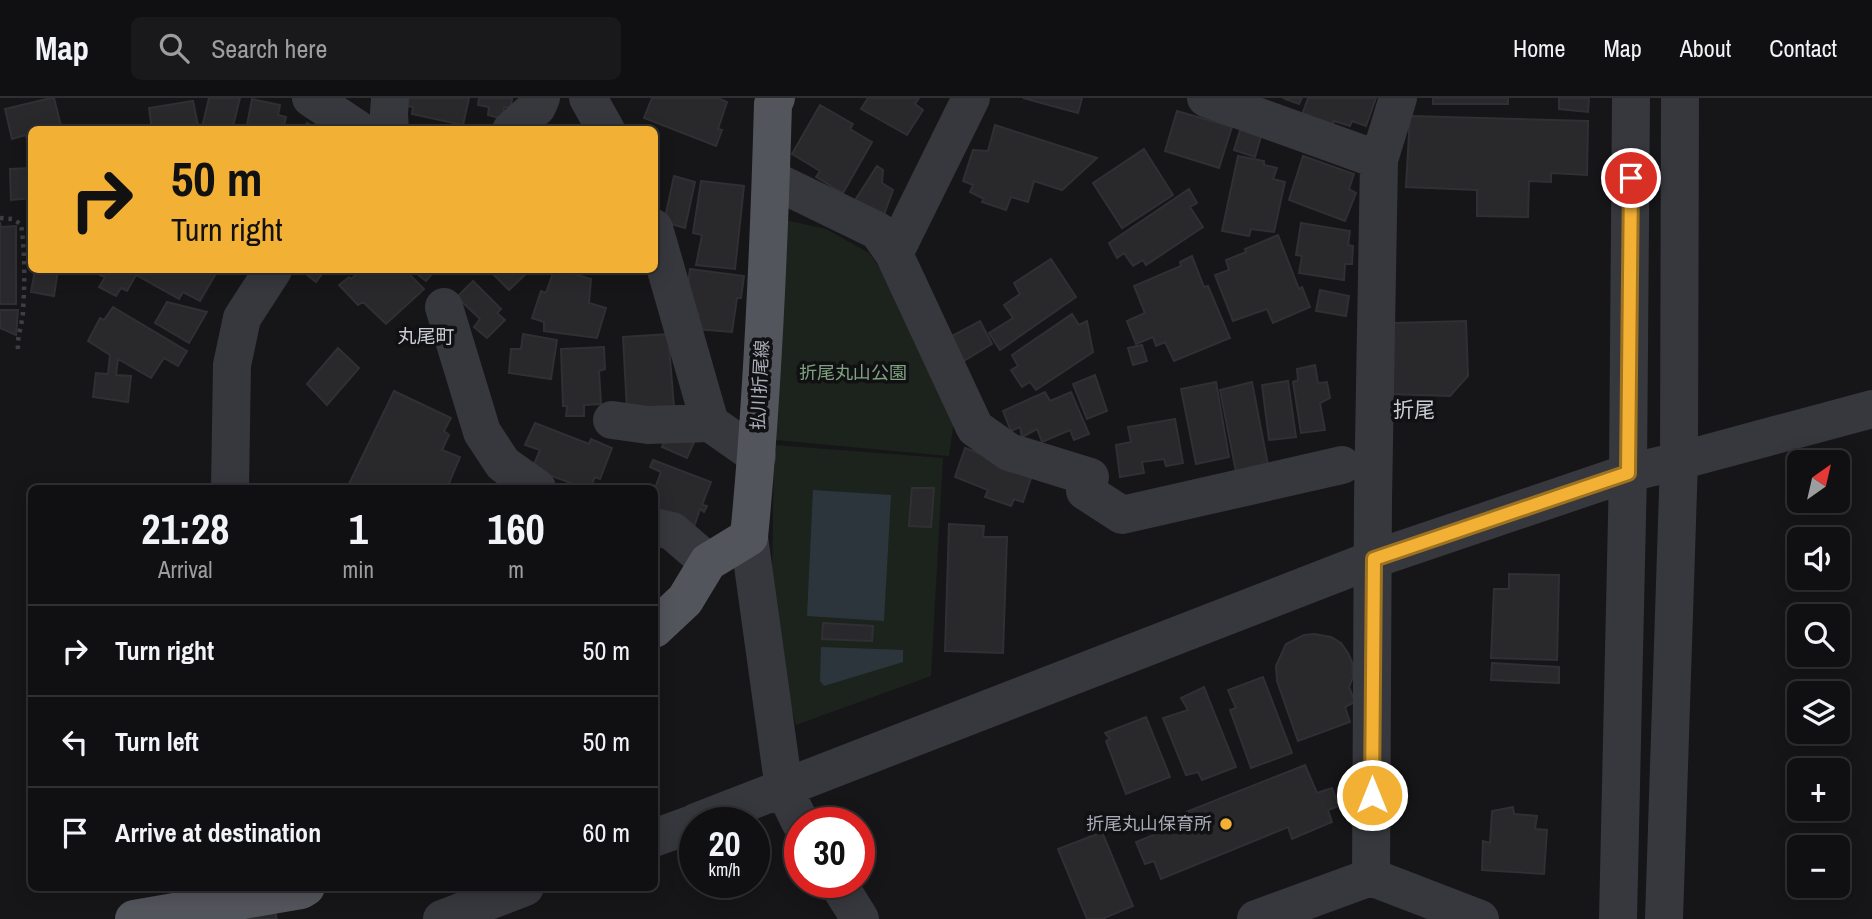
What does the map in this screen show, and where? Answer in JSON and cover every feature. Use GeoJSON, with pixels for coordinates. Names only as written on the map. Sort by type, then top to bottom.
{"type":"FeatureCollection","features":[{"type":"Feature","properties":{"kind":"main road","name":"払川折尾線"},"geometry":{"type":"LineString","coordinates":[[749,537],[757,456],[773,104],[776,98]]}},
{"type":"Feature","properties":{"kind":"main road"},"geometry":{"type":"LineString","coordinates":[[658,625],[685,600],[708,562],[749,537]]}},
{"type":"Feature","properties":{"kind":"main road"},"geometry":{"type":"LineString","coordinates":[[134,919],[295,891]]}},
{"type":"Feature","properties":{"kind":"street"},"geometry":{"type":"LineString","coordinates":[[310,98],[353,126]]}},
{"type":"Feature","properties":{"kind":"street"},"geometry":{"type":"LineString","coordinates":[[390,98],[390,126]]}},
{"type":"Feature","properties":{"kind":"street"},"geometry":{"type":"LineString","coordinates":[[516,126],[537,107],[541,98]]}},
{"type":"Feature","properties":{"kind":"street"},"geometry":{"type":"LineString","coordinates":[[894,254],[971,98]]}},
{"type":"Feature","properties":{"kind":"street"},"geometry":{"type":"LineString","coordinates":[[1206,98],[1379,160]]}},
{"type":"Feature","properties":{"kind":"street"},"geometry":{"type":"LineString","coordinates":[[1371,877],[1373,499],[1379,160],[1398,98]]}},
{"type":"Feature","properties":{"kind":"street"},"geometry":{"type":"LineString","coordinates":[[1618,919],[1628,473],[1631,98]]}},
{"type":"Feature","properties":{"kind":"street"},"geometry":{"type":"LineString","coordinates":[[1664,919],[1679,461],[1680,98]]}},
{"type":"Feature","properties":{"kind":"street"},"geometry":{"type":"LineString","coordinates":[[771,179],[878,231],[894,254],[975,428],[1009,452],[1090,477],[1085,491],[1122,515],[1342,465]]}},
{"type":"Feature","properties":{"kind":"street"},"geometry":{"type":"LineString","coordinates":[[658,242],[710,423]]}},
{"type":"Feature","properties":{"kind":"street"},"geometry":{"type":"LineString","coordinates":[[230,485],[232,365],[242,318],[271,273]]}},
{"type":"Feature","properties":{"kind":"street"},"geometry":{"type":"LineString","coordinates":[[444,307],[482,432],[503,464],[533,485]]}},
{"type":"Feature","properties":{"kind":"street"},"geometry":{"type":"LineString","coordinates":[[770,810],[792,806],[1374,559],[1628,473],[1872,409]]}},
{"type":"Feature","properties":{"kind":"street"},"geometry":{"type":"LineString","coordinates":[[611,420],[648,425],[710,423],[757,456]]}},
{"type":"Feature","properties":{"kind":"street"},"geometry":{"type":"LineString","coordinates":[[658,528],[672,531],[708,562]]}},
{"type":"Feature","properties":{"kind":"street"},"geometry":{"type":"LineString","coordinates":[[749,537],[792,806]]}},
{"type":"Feature","properties":{"kind":"street"},"geometry":{"type":"LineString","coordinates":[[658,837],[679,829]]}},
{"type":"Feature","properties":{"kind":"street"},"geometry":{"type":"LineString","coordinates":[[1256,919],[1371,877],[1480,919]]}},
{"type":"Feature","properties":{"kind":"street"},"geometry":{"type":"LineString","coordinates":[[442,919],[516,891]]}},
{"type":"Feature","properties":{"kind":"street"},"geometry":{"type":"LineString","coordinates":[[846,898],[860,919]]}},
{"type":"Feature","properties":{"kind":"path"},"geometry":{"type":"LineString","coordinates":[[0,218],[12,219],[22,224],[23,312],[18,349]]}},
{"type":"Feature","properties":{"kind":"green space","name":"折尾丸山公園"},"geometry":{"type":"Polygon","coordinates":[[[781,219],[826,229],[869,253],[891,284],[954,421],[949,456],[775,440],[781,219]]]}},
{"type":"Feature","properties":{"kind":"green space"},"geometry":{"type":"Polygon","coordinates":[[[774,445],[943,458],[931,676],[796,725],[775,645],[772,583],[774,445]]]}},
{"type":"Feature","properties":{"kind":"shaded area"},"geometry":{"type":"Polygon","coordinates":[[[813,490],[891,495],[884,621],[807,616],[813,490]]]}},
{"type":"Feature","properties":{"kind":"shaded area"},"geometry":{"type":"Polygon","coordinates":[[[821,647],[903,650],[903,662],[824,686],[820,681],[821,647]]]}},
{"type":"Feature","properties":{"kind":"building"},"geometry":{"type":"Polygon","coordinates":[[[54,98],[61,126],[28,126],[28,146],[26,135],[12,139],[5,109],[54,98]]]}},
{"type":"Feature","properties":{"kind":"building"},"geometry":{"type":"Polygon","coordinates":[[[209,98],[240,98],[233,126],[202,126],[209,98]]]}},
{"type":"Feature","properties":{"kind":"building"},"geometry":{"type":"Polygon","coordinates":[[[409,98],[469,98],[463,125],[412,114],[413,107],[407,106],[409,98]]]}},
{"type":"Feature","properties":{"kind":"building"},"geometry":{"type":"Polygon","coordinates":[[[479,98],[512,98],[511,108],[504,107],[503,119],[488,115],[489,107],[478,105],[479,98]]]}},
{"type":"Feature","properties":{"kind":"building"},"geometry":{"type":"Polygon","coordinates":[[[652,98],[718,98],[727,102],[718,129],[722,130],[716,146],[644,118],[652,98]]]}},
{"type":"Feature","properties":{"kind":"building"},"geometry":{"type":"Polygon","coordinates":[[[868,98],[919,98],[915,104],[923,110],[907,135],[861,109],[868,98]]]}},
{"type":"Feature","properties":{"kind":"building"},"geometry":{"type":"Polygon","coordinates":[[[1023,98],[1082,98],[1078,113],[1023,98]]]}},
{"type":"Feature","properties":{"kind":"building"},"geometry":{"type":"Polygon","coordinates":[[[1283,98],[1302,98],[1299,104],[1283,98]]]}},
{"type":"Feature","properties":{"kind":"building"},"geometry":{"type":"Polygon","coordinates":[[[1308,98],[1376,98],[1366,126],[1352,121],[1350,126],[1334,121],[1332,126],[1302,115],[1308,98]]]}},
{"type":"Feature","properties":{"kind":"building"},"geometry":{"type":"Polygon","coordinates":[[[1433,98],[1508,98],[1508,104],[1433,104],[1433,98]]]}},
{"type":"Feature","properties":{"kind":"building"},"geometry":{"type":"Polygon","coordinates":[[[1559,98],[1589,98],[1588,112],[1559,109],[1559,98]]]}},
{"type":"Feature","properties":{"kind":"building"},"geometry":{"type":"Polygon","coordinates":[[[252,99],[280,105],[278,115],[286,117],[284,126],[247,126],[252,99]]]}},
{"type":"Feature","properties":{"kind":"building"},"geometry":{"type":"Polygon","coordinates":[[[193,101],[198,126],[151,126],[149,108],[193,101]]]}},
{"type":"Feature","properties":{"kind":"building"},"geometry":{"type":"Polygon","coordinates":[[[820,105],[853,124],[850,129],[872,142],[843,193],[816,177],[820,171],[792,154],[820,105]]]}},
{"type":"Feature","properties":{"kind":"building"},"geometry":{"type":"Polygon","coordinates":[[[1177,111],[1232,127],[1219,168],[1165,151],[1177,111]]]}},
{"type":"Feature","properties":{"kind":"building"},"geometry":{"type":"Polygon","coordinates":[[[1410,116],[1588,121],[1587,175],[1551,173],[1551,182],[1529,181],[1528,217],[1477,216],[1477,190],[1406,187],[1410,116]]]}},
{"type":"Feature","properties":{"kind":"building"},"geometry":{"type":"Polygon","coordinates":[[[995,125],[1097,158],[1062,190],[1034,181],[1028,202],[1011,197],[1006,210],[982,202],[984,199],[970,192],[973,185],[963,181],[973,150],[988,151],[995,125]]]}},
{"type":"Feature","properties":{"kind":"building"},"geometry":{"type":"Polygon","coordinates":[[[1241,127],[1262,133],[1255,157],[1234,150],[1241,127]]]}},
{"type":"Feature","properties":{"kind":"building"},"geometry":{"type":"Polygon","coordinates":[[[1144,149],[1173,195],[1122,228],[1093,183],[1144,149]]]}},
{"type":"Feature","properties":{"kind":"building"},"geometry":{"type":"Polygon","coordinates":[[[1238,156],[1264,161],[1264,165],[1277,168],[1273,179],[1285,182],[1274,232],[1251,229],[1249,236],[1222,231],[1238,156]]]}},
{"type":"Feature","properties":{"kind":"building"},"geometry":{"type":"Polygon","coordinates":[[[1303,156],[1354,174],[1349,189],[1356,193],[1345,221],[1289,200],[1303,156]]]}},
{"type":"Feature","properties":{"kind":"building"},"geometry":{"type":"Polygon","coordinates":[[[877,166],[883,170],[882,183],[893,190],[881,223],[852,205],[877,166]]]}},
{"type":"Feature","properties":{"kind":"building"},"geometry":{"type":"Polygon","coordinates":[[[28,168],[28,198],[11,200],[10,169],[28,168]]]}},
{"type":"Feature","properties":{"kind":"building"},"geometry":{"type":"Polygon","coordinates":[[[674,176],[695,182],[685,228],[664,222],[674,176]]]}},
{"type":"Feature","properties":{"kind":"building"},"geometry":{"type":"Polygon","coordinates":[[[701,181],[744,186],[735,269],[696,265],[702,235],[693,233],[701,181]]]}},
{"type":"Feature","properties":{"kind":"building"},"geometry":{"type":"Polygon","coordinates":[[[1189,189],[1197,203],[1190,207],[1203,227],[1146,265],[1143,260],[1133,266],[1124,253],[1117,258],[1109,243],[1189,189]]]}},
{"type":"Feature","properties":{"kind":"building"},"geometry":{"type":"Polygon","coordinates":[[[0,222],[1,227],[16,226],[16,304],[0,304],[0,222]]]}},
{"type":"Feature","properties":{"kind":"building"},"geometry":{"type":"Polygon","coordinates":[[[1301,223],[1350,231],[1348,245],[1353,246],[1352,264],[1345,264],[1344,280],[1299,273],[1302,256],[1296,255],[1301,223]]]}},
{"type":"Feature","properties":{"kind":"building"},"geometry":{"type":"Polygon","coordinates":[[[1278,235],[1299,289],[1302,287],[1310,307],[1273,323],[1267,309],[1233,321],[1215,275],[1229,270],[1226,260],[1278,235]]]}},
{"type":"Feature","properties":{"kind":"building"},"geometry":{"type":"Polygon","coordinates":[[[1192,256],[1204,287],[1208,286],[1230,338],[1174,361],[1165,342],[1156,346],[1153,337],[1136,344],[1127,321],[1145,313],[1134,286],[1181,266],[1180,262],[1192,256]]]}},
{"type":"Feature","properties":{"kind":"building"},"geometry":{"type":"Polygon","coordinates":[[[1051,259],[1076,297],[1000,350],[989,333],[1013,318],[1004,305],[1020,294],[1014,283],[1051,259]]]}},
{"type":"Feature","properties":{"kind":"building"},"geometry":{"type":"Polygon","coordinates":[[[690,269],[744,276],[741,298],[737,298],[732,332],[696,329],[699,314],[684,313],[690,269]]]}},
{"type":"Feature","properties":{"kind":"building"},"geometry":{"type":"Polygon","coordinates":[[[34,273],[58,273],[54,296],[31,292],[34,273]]]}},
{"type":"Feature","properties":{"kind":"building"},"geometry":{"type":"Polygon","coordinates":[[[216,273],[200,301],[183,292],[179,299],[136,275],[127,291],[121,288],[116,296],[99,287],[105,277],[100,275],[216,273]]]}},
{"type":"Feature","properties":{"kind":"building"},"geometry":{"type":"Polygon","coordinates":[[[305,273],[323,273],[316,282],[305,273]]]}},
{"type":"Feature","properties":{"kind":"building"},"geometry":{"type":"Polygon","coordinates":[[[358,273],[408,273],[424,289],[386,324],[363,302],[358,305],[339,285],[349,277],[351,279],[358,273]]]}},
{"type":"Feature","properties":{"kind":"building"},"geometry":{"type":"Polygon","coordinates":[[[416,273],[433,273],[426,281],[416,273]]]}},
{"type":"Feature","properties":{"kind":"building"},"geometry":{"type":"Polygon","coordinates":[[[492,273],[527,273],[509,290],[492,273]]]}},
{"type":"Feature","properties":{"kind":"building"},"geometry":{"type":"Polygon","coordinates":[[[553,273],[570,273],[591,279],[589,303],[606,308],[597,338],[544,331],[544,322],[532,318],[541,291],[546,293],[553,273]]]}},
{"type":"Feature","properties":{"kind":"building"},"geometry":{"type":"Polygon","coordinates":[[[473,281],[501,309],[497,313],[505,320],[487,338],[474,327],[480,319],[457,297],[473,281]]]}},
{"type":"Feature","properties":{"kind":"building"},"geometry":{"type":"Polygon","coordinates":[[[1320,290],[1349,296],[1346,316],[1316,311],[1320,290]]]}},
{"type":"Feature","properties":{"kind":"building"},"geometry":{"type":"Polygon","coordinates":[[[167,302],[207,312],[189,343],[155,323],[167,302]]]}},
{"type":"Feature","properties":{"kind":"building"},"geometry":{"type":"Polygon","coordinates":[[[113,307],[187,351],[178,366],[164,358],[151,378],[118,359],[116,375],[131,376],[128,402],[93,397],[96,373],[108,374],[110,355],[88,341],[100,318],[104,320],[113,307]]]}},
{"type":"Feature","properties":{"kind":"building"},"geometry":{"type":"Polygon","coordinates":[[[0,310],[18,310],[16,335],[0,328],[0,310]]]}},
{"type":"Feature","properties":{"kind":"building"},"geometry":{"type":"Polygon","coordinates":[[[1072,314],[1079,325],[1087,321],[1093,352],[1036,390],[1030,382],[1022,387],[1011,370],[1018,366],[1012,355],[1072,314]]]}},
{"type":"Feature","properties":{"kind":"building"},"geometry":{"type":"Polygon","coordinates":[[[980,321],[992,344],[962,362],[952,336],[980,321]]]}},
{"type":"Feature","properties":{"kind":"building"},"geometry":{"type":"Polygon","coordinates":[[[1466,321],[1468,376],[1450,396],[1390,394],[1393,323],[1466,321]]]}},
{"type":"Feature","properties":{"kind":"building"},"geometry":{"type":"Polygon","coordinates":[[[523,334],[557,340],[551,379],[509,373],[511,349],[521,349],[523,334]]]}},
{"type":"Feature","properties":{"kind":"building"},"geometry":{"type":"Polygon","coordinates":[[[668,334],[674,407],[627,410],[623,337],[668,334]]]}},
{"type":"Feature","properties":{"kind":"building"},"geometry":{"type":"Polygon","coordinates":[[[1142,345],[1147,361],[1133,365],[1128,348],[1142,345]]]}},
{"type":"Feature","properties":{"kind":"building"},"geometry":{"type":"Polygon","coordinates":[[[604,347],[605,369],[599,371],[601,404],[584,405],[584,416],[566,416],[567,406],[563,406],[561,349],[604,347]]]}},
{"type":"Feature","properties":{"kind":"building"},"geometry":{"type":"Polygon","coordinates":[[[338,348],[359,368],[327,405],[307,384],[338,348]]]}},
{"type":"Feature","properties":{"kind":"building"},"geometry":{"type":"Polygon","coordinates":[[[1315,365],[1318,383],[1327,382],[1330,398],[1320,403],[1325,430],[1301,433],[1293,382],[1298,380],[1297,369],[1315,365]]]}},
{"type":"Feature","properties":{"kind":"building"},"geometry":{"type":"Polygon","coordinates":[[[1095,375],[1107,411],[1087,419],[1073,384],[1095,375]]]}},
{"type":"Feature","properties":{"kind":"building"},"geometry":{"type":"Polygon","coordinates":[[[1288,381],[1296,437],[1269,440],[1262,385],[1288,381]]]}},
{"type":"Feature","properties":{"kind":"building"},"geometry":{"type":"Polygon","coordinates":[[[1216,382],[1229,457],[1196,464],[1181,389],[1216,382]]]}},
{"type":"Feature","properties":{"kind":"building"},"geometry":{"type":"Polygon","coordinates":[[[1252,382],[1268,465],[1236,472],[1220,390],[1252,382]]]}},
{"type":"Feature","properties":{"kind":"building"},"geometry":{"type":"Polygon","coordinates":[[[394,391],[451,418],[444,431],[449,435],[442,450],[460,457],[448,485],[348,485],[394,391]]]}},
{"type":"Feature","properties":{"kind":"building"},"geometry":{"type":"Polygon","coordinates":[[[1045,392],[1050,401],[1071,392],[1089,434],[1074,440],[1070,430],[1042,442],[1037,429],[1022,437],[1020,427],[1011,431],[1003,411],[1045,392]]]}},
{"type":"Feature","properties":{"kind":"building"},"geometry":{"type":"Polygon","coordinates":[[[1175,419],[1183,463],[1166,466],[1164,459],[1142,462],[1144,473],[1120,477],[1116,445],[1131,442],[1128,427],[1175,419]]]}},
{"type":"Feature","properties":{"kind":"building"},"geometry":{"type":"Polygon","coordinates":[[[535,423],[589,444],[591,439],[612,448],[600,479],[595,477],[591,485],[577,485],[532,469],[540,450],[525,445],[535,423]]]}},
{"type":"Feature","properties":{"kind":"building"},"geometry":{"type":"Polygon","coordinates":[[[669,429],[695,440],[687,458],[662,447],[669,429]]]}},
{"type":"Feature","properties":{"kind":"building"},"geometry":{"type":"Polygon","coordinates":[[[965,448],[1027,471],[1031,478],[1023,502],[1014,499],[1011,506],[985,497],[988,490],[955,477],[965,448]]]}},
{"type":"Feature","properties":{"kind":"building"},"geometry":{"type":"Polygon","coordinates":[[[653,460],[711,482],[702,505],[707,506],[704,512],[700,509],[694,527],[658,514],[656,485],[661,472],[650,467],[653,460]]]}},
{"type":"Feature","properties":{"kind":"building"},"geometry":{"type":"Polygon","coordinates":[[[912,488],[934,488],[931,527],[909,526],[912,488]]]}},
{"type":"Feature","properties":{"kind":"building"},"geometry":{"type":"Polygon","coordinates":[[[949,524],[984,526],[983,537],[1007,537],[1003,653],[945,651],[949,524]]]}},
{"type":"Feature","properties":{"kind":"building"},"geometry":{"type":"Polygon","coordinates":[[[1509,574],[1559,575],[1557,660],[1491,658],[1494,589],[1509,589],[1509,574]]]}},
{"type":"Feature","properties":{"kind":"building"},"geometry":{"type":"Polygon","coordinates":[[[823,623],[873,626],[872,641],[822,639],[823,623]]]}},
{"type":"Feature","properties":{"kind":"building"},"geometry":{"type":"Polygon","coordinates":[[[1304,635],[1331,637],[1341,643],[1348,653],[1353,677],[1349,687],[1355,702],[1345,707],[1350,722],[1298,741],[1277,681],[1276,666],[1286,644],[1304,635]]]}},
{"type":"Feature","properties":{"kind":"building"},"geometry":{"type":"Polygon","coordinates":[[[1492,663],[1559,667],[1559,683],[1491,680],[1492,663]]]}},
{"type":"Feature","properties":{"kind":"building"},"geometry":{"type":"Polygon","coordinates":[[[1263,677],[1292,753],[1251,768],[1230,710],[1236,708],[1228,690],[1263,677]]]}},
{"type":"Feature","properties":{"kind":"building"},"geometry":{"type":"Polygon","coordinates":[[[1204,687],[1236,767],[1202,780],[1198,772],[1186,775],[1163,718],[1188,710],[1181,698],[1204,687]]]}},
{"type":"Feature","properties":{"kind":"building"},"geometry":{"type":"Polygon","coordinates":[[[1146,717],[1170,777],[1126,794],[1106,741],[1110,739],[1105,733],[1146,717]]]}},
{"type":"Feature","properties":{"kind":"building"},"geometry":{"type":"Polygon","coordinates":[[[1305,765],[1317,793],[1332,788],[1339,806],[1328,810],[1332,822],[1292,839],[1288,827],[1161,879],[1154,861],[1145,864],[1136,842],[1161,832],[1158,823],[1305,765]]]}},
{"type":"Feature","properties":{"kind":"building"},"geometry":{"type":"Polygon","coordinates":[[[1513,807],[1514,814],[1537,816],[1535,829],[1547,830],[1544,874],[1482,870],[1483,841],[1490,843],[1492,811],[1513,807]]]}},
{"type":"Feature","properties":{"kind":"building"},"geometry":{"type":"Polygon","coordinates":[[[1110,821],[1113,829],[1104,833],[1101,824],[1110,821]]]}},
{"type":"Feature","properties":{"kind":"building"},"geometry":{"type":"Polygon","coordinates":[[[1102,832],[1133,906],[1102,919],[1087,919],[1058,849],[1102,832]]]}},
{"type":"Feature","properties":{"kind":"building"},"geometry":{"type":"Polygon","coordinates":[[[275,912],[277,919],[235,919],[275,912]]]}},
{"type":"Feature","properties":{"kind":"place","name":"折尾丸山保育所"},"geometry":{"type":"Point","coordinates":[1226,824]}},
{"type":"Feature","properties":{"kind":"district","name":"丸尾町"},"geometry":{"type":"Point","coordinates":[426,336]}},
{"type":"Feature","properties":{"kind":"district","name":"折尾"},"geometry":{"type":"Point","coordinates":[1414,410]}},
{"type":"Feature","properties":{"kind":"route"},"geometry":{"type":"LineString","coordinates":[[1372,795],[1374,559],[1628,473],[1631,178]]}}]}
